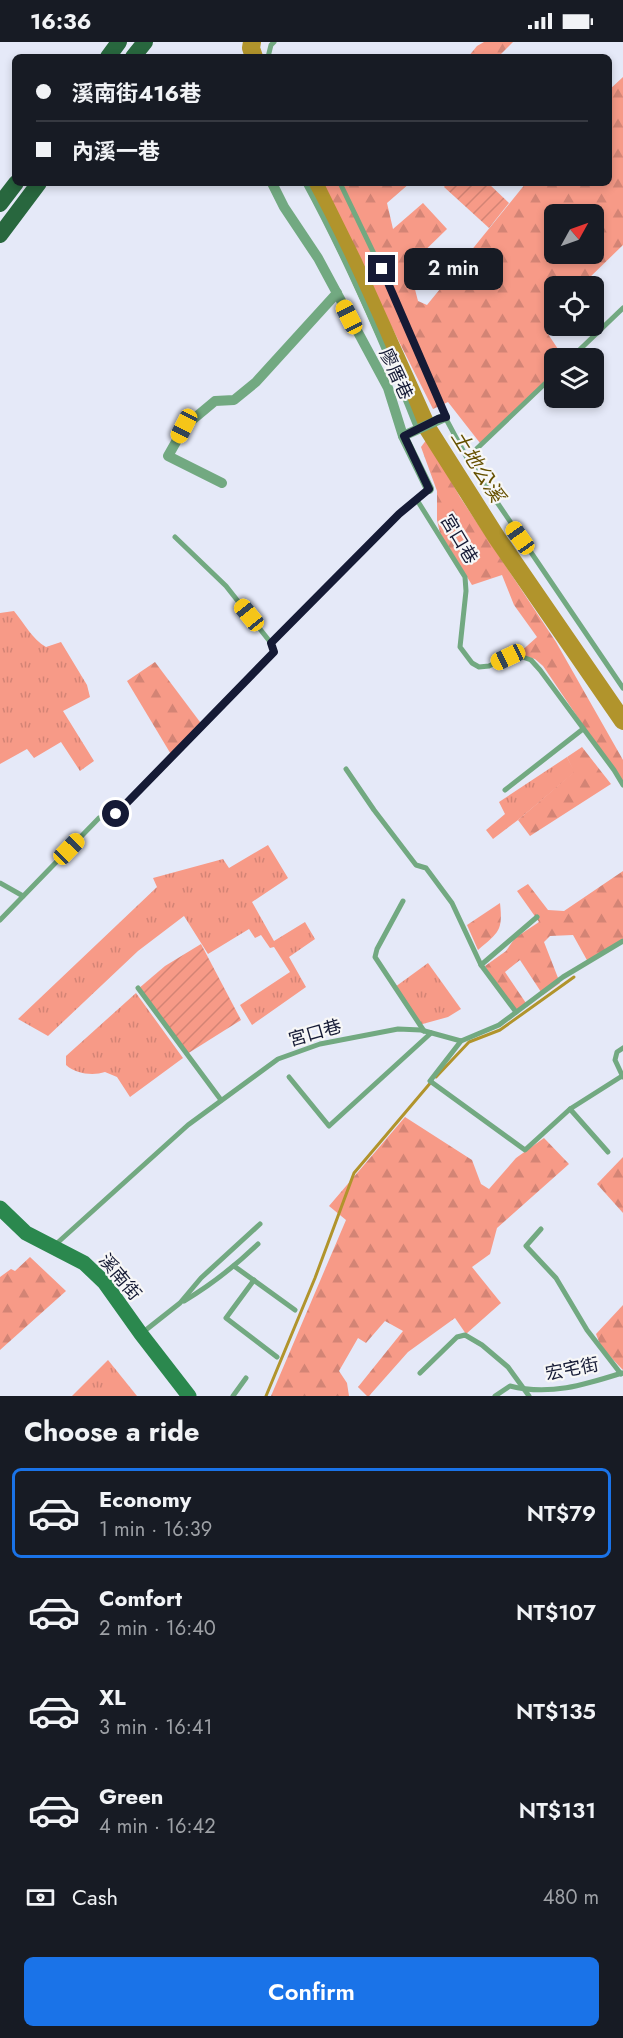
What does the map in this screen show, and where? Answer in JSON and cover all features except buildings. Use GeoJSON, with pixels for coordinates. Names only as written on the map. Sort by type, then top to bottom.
{"type":"FeatureCollection","features":[{"type":"Feature","properties":{"kind":"main road"},"geometry":{"type":"LineString","coordinates":[[0,204],[14,186]]}},
{"type":"Feature","properties":{"kind":"main road"},"geometry":{"type":"LineString","coordinates":[[0,235],[37,186]]}},
{"type":"Feature","properties":{"kind":"street"},"geometry":{"type":"LineString","coordinates":[[119,42],[137,53]]}},
{"type":"Feature","properties":{"kind":"street","name":"廖厝巷"},"geometry":{"type":"LineString","coordinates":[[274,186],[284,207],[318,258],[388,388],[404,436],[429,489]]}},
{"type":"Feature","properties":{"kind":"street"},"geometry":{"type":"LineString","coordinates":[[222,483],[168,456],[184,426],[215,401],[234,400],[256,382],[337,293]]}},
{"type":"Feature","properties":{"kind":"street"},"geometry":{"type":"LineString","coordinates":[[404,436],[442,418]]}},
{"type":"Feature","properties":{"kind":"street","name":"溪南街"},"geometry":{"type":"LineString","coordinates":[[0,1208],[26,1233],[84,1263],[104,1282],[189,1396]]}},
{"type":"Feature","properties":{"kind":"lane"},"geometry":{"type":"LineString","coordinates":[[307,186],[324,217],[366,308],[417,429]]}},
{"type":"Feature","properties":{"kind":"lane"},"geometry":{"type":"LineString","coordinates":[[341,186],[390,287],[442,418],[467,459],[623,688]]}},
{"type":"Feature","properties":{"kind":"lane"},"geometry":{"type":"LineString","coordinates":[[581,348],[623,308]]}},
{"type":"Feature","properties":{"kind":"lane"},"geometry":{"type":"LineString","coordinates":[[467,459],[544,385]]}},
{"type":"Feature","properties":{"kind":"lane"},"geometry":{"type":"LineString","coordinates":[[271,643],[399,514],[429,489]]}},
{"type":"Feature","properties":{"kind":"lane","name":"宮口巷"},"geometry":{"type":"LineString","coordinates":[[417,500],[465,577],[466,591],[460,646],[472,663],[479,667],[489,666],[518,655],[531,660],[623,785]]}},
{"type":"Feature","properties":{"kind":"lane"},"geometry":{"type":"LineString","coordinates":[[0,920],[99,818],[116,814],[274,652],[271,643],[226,586],[175,537]]}},
{"type":"Feature","properties":{"kind":"lane"},"geometry":{"type":"LineString","coordinates":[[505,790],[583,729]]}},
{"type":"Feature","properties":{"kind":"lane"},"geometry":{"type":"LineString","coordinates":[[346,769],[416,865],[426,868],[452,903],[481,965],[516,1012]]}},
{"type":"Feature","properties":{"kind":"lane"},"geometry":{"type":"LineString","coordinates":[[0,883],[23,896]]}},
{"type":"Feature","properties":{"kind":"lane"},"geometry":{"type":"LineString","coordinates":[[403,901],[375,957],[424,1031]]}},
{"type":"Feature","properties":{"kind":"lane"},"geometry":{"type":"LineString","coordinates":[[481,965],[537,917]]}},
{"type":"Feature","properties":{"kind":"lane"},"geometry":{"type":"LineString","coordinates":[[623,941],[563,977],[499,1024],[461,1041],[430,1081],[525,1150],[570,1109],[623,1076],[615,1060],[617,1053],[623,1048]]}},
{"type":"Feature","properties":{"kind":"lane"},"geometry":{"type":"LineString","coordinates":[[138,988],[221,1100]]}},
{"type":"Feature","properties":{"kind":"lane","name":"宮口巷"},"geometry":{"type":"LineString","coordinates":[[52,1247],[188,1125],[279,1059],[320,1044],[398,1029],[424,1031],[461,1041]]}},
{"type":"Feature","properties":{"kind":"lane"},"geometry":{"type":"LineString","coordinates":[[290,1077],[329,1126],[431,1033]]}},
{"type":"Feature","properties":{"kind":"lane"},"geometry":{"type":"LineString","coordinates":[[570,1109],[608,1152]]}},
{"type":"Feature","properties":{"kind":"lane"},"geometry":{"type":"LineString","coordinates":[[180,1303],[201,1278],[260,1224]]}},
{"type":"Feature","properties":{"kind":"lane"},"geometry":{"type":"LineString","coordinates":[[541,1229],[526,1246],[556,1278],[587,1330],[622,1373]]}},
{"type":"Feature","properties":{"kind":"lane"},"geometry":{"type":"LineString","coordinates":[[141,1334],[180,1303],[207,1287],[258,1244]]}},
{"type":"Feature","properties":{"kind":"lane"},"geometry":{"type":"LineString","coordinates":[[234,1266],[295,1310]]}},
{"type":"Feature","properties":{"kind":"lane"},"geometry":{"type":"LineString","coordinates":[[254,1280],[226,1318],[277,1357]]}},
{"type":"Feature","properties":{"kind":"lane"},"geometry":{"type":"LineString","coordinates":[[420,1373],[457,1337],[465,1335],[482,1345],[508,1367],[529,1396]]}},
{"type":"Feature","properties":{"kind":"lane","name":"宏宅街"},"geometry":{"type":"LineString","coordinates":[[495,1396],[510,1386],[523,1390],[552,1391],[579,1387],[622,1373]]}},
{"type":"Feature","properties":{"kind":"lane"},"geometry":{"type":"LineString","coordinates":[[233,1396],[246,1378]]}},
{"type":"Feature","properties":{"kind":"green space"},"geometry":{"type":"Polygon","coordinates":[[[484,42],[513,42],[501,54],[470,54],[484,42]]]}},
{"type":"Feature","properties":{"kind":"green space"},"geometry":{"type":"Polygon","coordinates":[[[623,77],[623,245],[604,264],[604,204],[544,204],[544,264],[603,264],[591,276],[544,276],[544,336],[549,336],[557,348],[544,348],[544,385],[480,443],[448,402],[433,409],[321,186],[407,186],[387,203],[393,229],[423,203],[447,229],[409,266],[418,301],[427,305],[524,186],[612,186],[612,87],[623,77]]]}},
{"type":"Feature","properties":{"kind":"green space"},"geometry":{"type":"Polygon","coordinates":[[[491,186],[509,203],[489,228],[444,187],[491,186]]]}},
{"type":"Feature","properties":{"kind":"green space"},"geometry":{"type":"Polygon","coordinates":[[[427,439],[460,497],[556,642],[623,760],[623,784],[543,666],[535,659],[518,654],[537,637],[514,605],[502,575],[472,585],[440,533],[437,520],[437,491],[421,447],[427,439]]]}},
{"type":"Feature","properties":{"kind":"green space"},"geometry":{"type":"Polygon","coordinates":[[[14,611],[41,644],[46,647],[61,642],[87,685],[90,697],[63,711],[94,761],[80,771],[61,742],[34,758],[27,749],[0,764],[0,613],[14,611]]]}},
{"type":"Feature","properties":{"kind":"green space"},"geometry":{"type":"Polygon","coordinates":[[[155,662],[203,726],[172,756],[127,681],[155,662]]]}},
{"type":"Feature","properties":{"kind":"green space"},"geometry":{"type":"Polygon","coordinates":[[[582,747],[611,784],[530,836],[518,820],[574,772],[567,757],[582,747]]]}},
{"type":"Feature","properties":{"kind":"green space"},"geometry":{"type":"Polygon","coordinates":[[[567,757],[575,772],[493,839],[486,830],[505,814],[499,802],[567,757]]]}},
{"type":"Feature","properties":{"kind":"green space"},"geometry":{"type":"Polygon","coordinates":[[[268,845],[288,878],[252,902],[274,941],[305,922],[315,939],[289,957],[306,987],[252,1025],[240,1005],[290,972],[274,947],[270,948],[261,935],[255,938],[249,929],[208,954],[184,916],[138,951],[48,1036],[18,1019],[157,887],[153,878],[223,859],[229,868],[268,845]]]}},
{"type":"Feature","properties":{"kind":"green space"},"geometry":{"type":"Polygon","coordinates":[[[623,871],[623,943],[588,962],[573,935],[550,936],[544,942],[560,983],[543,995],[520,960],[505,972],[528,1006],[516,1011],[495,986],[485,966],[506,951],[515,938],[539,922],[517,891],[528,884],[548,910],[564,911],[623,871]]]}},
{"type":"Feature","properties":{"kind":"green space"},"geometry":{"type":"Polygon","coordinates":[[[500,903],[501,920],[498,930],[478,950],[467,925],[500,903]]]}},
{"type":"Feature","properties":{"kind":"green space"},"geometry":{"type":"Polygon","coordinates":[[[201,944],[241,1020],[187,1054],[138,989],[165,966],[201,944]]]}},
{"type":"Feature","properties":{"kind":"green space"},"geometry":{"type":"Polygon","coordinates":[[[428,963],[461,1009],[448,1017],[419,1025],[395,987],[428,963]]]}},
{"type":"Feature","properties":{"kind":"green space"},"geometry":{"type":"Polygon","coordinates":[[[136,993],[183,1058],[130,1097],[117,1077],[105,1072],[90,1074],[75,1070],[66,1065],[66,1056],[136,993]]]}},
{"type":"Feature","properties":{"kind":"green space"},"geometry":{"type":"Polygon","coordinates":[[[405,1117],[472,1160],[481,1184],[489,1189],[516,1158],[544,1138],[569,1164],[497,1228],[490,1254],[472,1267],[501,1303],[466,1334],[455,1318],[408,1352],[367,1396],[358,1387],[403,1331],[385,1321],[366,1343],[358,1338],[339,1371],[347,1383],[349,1396],[271,1396],[346,1220],[329,1206],[405,1117]]]}},
{"type":"Feature","properties":{"kind":"green space"},"geometry":{"type":"Polygon","coordinates":[[[623,1157],[623,1213],[597,1184],[623,1157]]]}},
{"type":"Feature","properties":{"kind":"green space"},"geometry":{"type":"Polygon","coordinates":[[[30,1257],[66,1291],[0,1350],[0,1277],[11,1269],[15,1271],[30,1257]]]}},
{"type":"Feature","properties":{"kind":"green space"},"geometry":{"type":"Polygon","coordinates":[[[623,1305],[623,1370],[601,1347],[596,1334],[623,1305]]]}},
{"type":"Feature","properties":{"kind":"green space"},"geometry":{"type":"Polygon","coordinates":[[[108,1360],[137,1396],[72,1396],[108,1360]]]}},
{"type":"Feature","properties":{"kind":"waterway","name":"土地公溪"},"geometry":{"type":"LineString","coordinates":[[252,42],[253,54]]}},
{"type":"Feature","properties":{"kind":"waterway","name":"土地公溪"},"geometry":{"type":"LineString","coordinates":[[315,186],[353,262],[428,429],[497,538],[623,721]]}},
{"type":"Feature","properties":{"kind":"waterway"},"geometry":{"type":"LineString","coordinates":[[436,1077],[469,1042],[500,1030],[574,977]]}},
{"type":"Feature","properties":{"kind":"waterway"},"geometry":{"type":"LineString","coordinates":[[266,1396],[315,1278],[354,1173],[432,1081]]}},
{"type":"Feature","properties":{"kind":"route"},"geometry":{"type":"LineString","coordinates":[[116,814],[274,652],[271,643],[399,514],[429,489],[404,436],[446,417],[382,269]]}}]}
